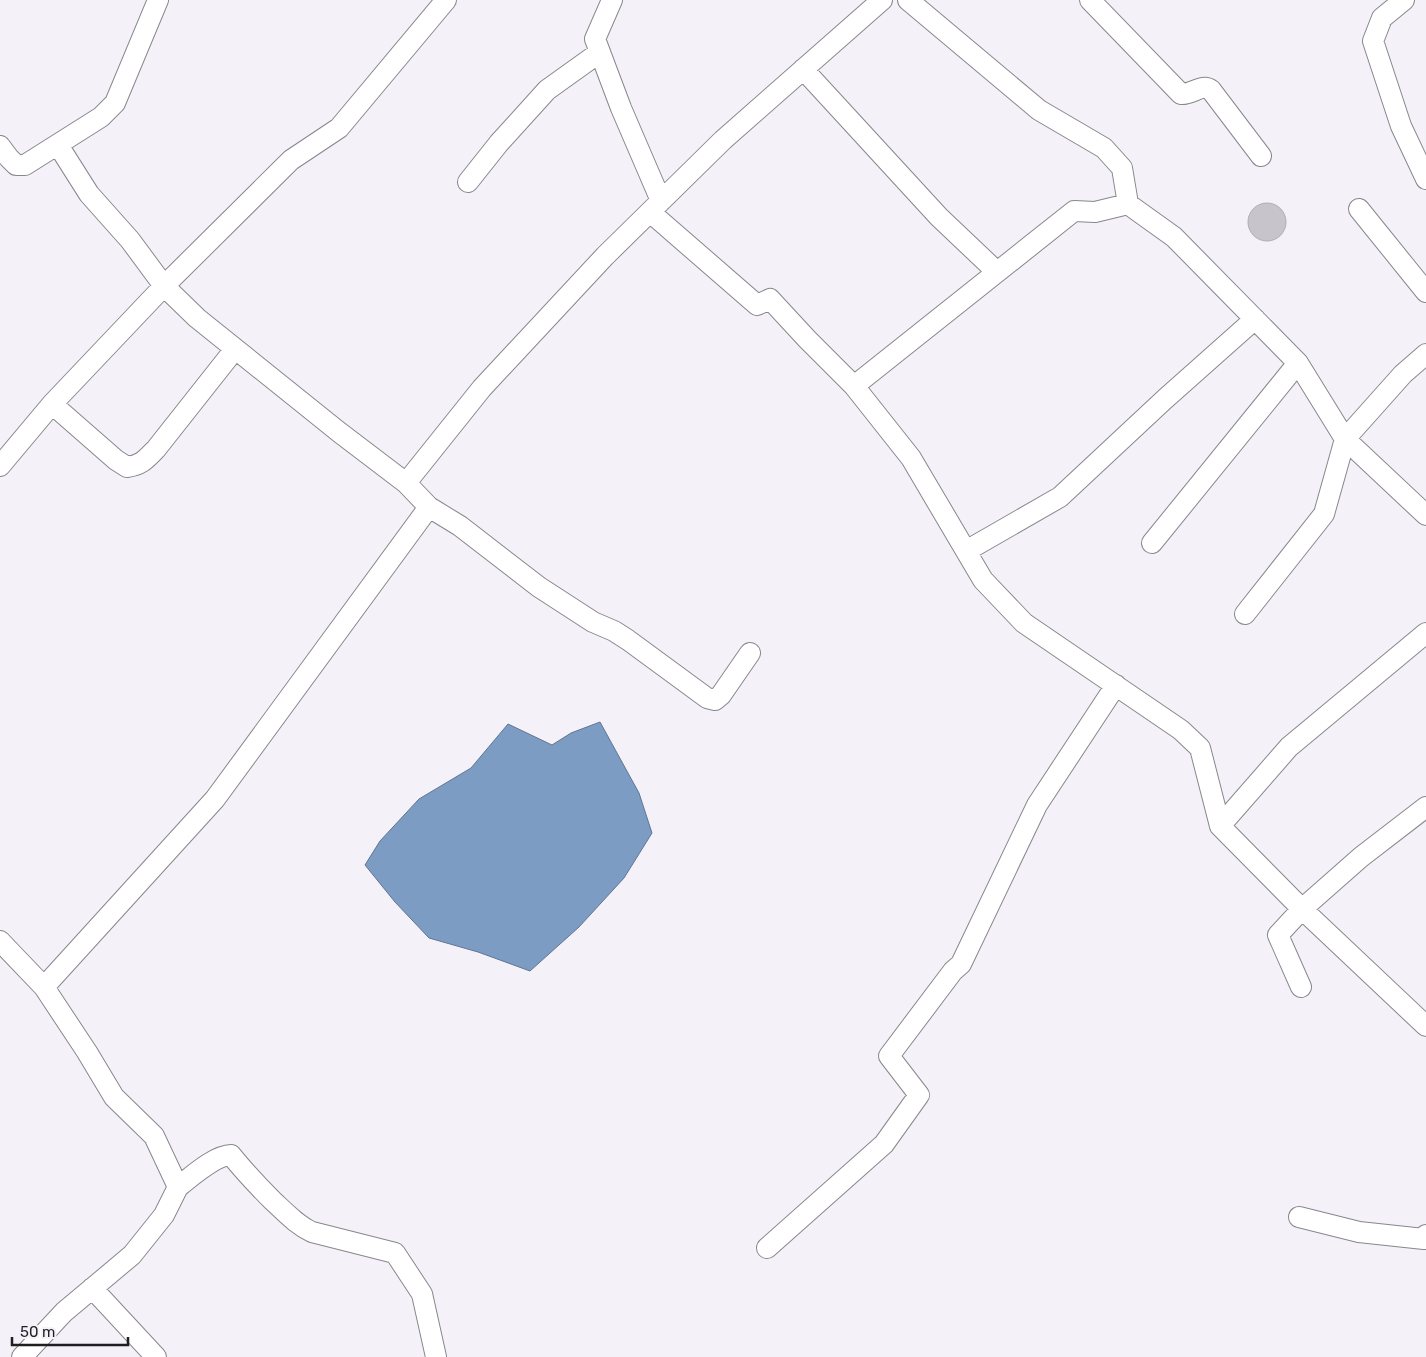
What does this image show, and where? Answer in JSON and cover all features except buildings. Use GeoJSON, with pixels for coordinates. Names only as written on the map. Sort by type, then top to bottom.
{"type":"FeatureCollection","features":[{"type":"Feature","properties":{"kind":"street"},"geometry":{"type":"LineString","coordinates":[[0,146],[16,165],[25,165],[101,117],[115,103],[158,0]]}},
{"type":"Feature","properties":{"kind":"street"},"geometry":{"type":"LineString","coordinates":[[0,466],[52,404],[164,286],[291,160],[339,128],[446,0]]}},
{"type":"Feature","properties":{"kind":"street"},"geometry":{"type":"LineString","coordinates":[[612,0],[595,39],[655,206],[756,305],[770,299],[854,386],[911,458],[983,580],[1024,623],[1181,730],[1200,748],[1220,826],[1302,910],[1426,1026]]}},
{"type":"Feature","properties":{"kind":"street"},"geometry":{"type":"LineString","coordinates":[[406,482],[482,388],[605,256],[722,140],[882,0]]}},
{"type":"Feature","properties":{"kind":"street"},"geometry":{"type":"LineString","coordinates":[[908,0],[1039,110],[1104,148],[1122,168],[1128,204],[1174,238],[1298,363],[1345,439],[1426,515]]}},
{"type":"Feature","properties":{"kind":"street"},"geometry":{"type":"LineString","coordinates":[[1090,0],[1181,94],[1187,94],[1203,87],[1211,90],[1261,156]]}},
{"type":"Feature","properties":{"kind":"street"},"geometry":{"type":"LineString","coordinates":[[1404,0],[1382,18],[1373,41],[1401,126],[1426,179]]}},
{"type":"Feature","properties":{"kind":"street"},"geometry":{"type":"LineString","coordinates":[[468,182],[499,143],[547,90],[600,52]]}},
{"type":"Feature","properties":{"kind":"street"},"geometry":{"type":"LineString","coordinates":[[803,69],[939,216],[997,272]]}},
{"type":"Feature","properties":{"kind":"street"},"geometry":{"type":"LineString","coordinates":[[58,145],[89,194],[130,240],[164,286],[197,318],[406,482],[429,506],[460,526],[539,587],[593,622],[614,631],[628,640],[707,698],[715,700],[721,695],[750,653]]}},
{"type":"Feature","properties":{"kind":"street"},"geometry":{"type":"LineString","coordinates":[[854,386],[1074,211],[1095,212],[1128,204]]}},
{"type":"Feature","properties":{"kind":"street"},"geometry":{"type":"LineString","coordinates":[[1358,209],[1426,292]]}},
{"type":"Feature","properties":{"kind":"street"},"geometry":{"type":"LineString","coordinates":[[966,551],[1060,497],[1165,399],[1255,319]]}},
{"type":"Feature","properties":{"kind":"street"},"geometry":{"type":"LineString","coordinates":[[52,404],[116,460],[127,467],[137,466],[146,460],[235,349]]}},
{"type":"Feature","properties":{"kind":"street"},"geometry":{"type":"LineString","coordinates":[[1245,614],[1324,514],[1345,439],[1403,374],[1426,354]]}},
{"type":"Feature","properties":{"kind":"street"},"geometry":{"type":"LineString","coordinates":[[1152,543],[1298,363]]}},
{"type":"Feature","properties":{"kind":"street"},"geometry":{"type":"LineString","coordinates":[[44,987],[216,799],[429,506]]}},
{"type":"Feature","properties":{"kind":"street"},"geometry":{"type":"LineString","coordinates":[[1220,826],[1289,747],[1426,633]]}},
{"type":"Feature","properties":{"kind":"street"},"geometry":{"type":"LineString","coordinates":[[767,1248],[884,1144],[919,1095],[889,1056],[960,964],[1037,804],[1116,685]]}},
{"type":"Feature","properties":{"kind":"street"},"geometry":{"type":"LineString","coordinates":[[1301,987],[1278,935],[1302,910],[1361,856],[1426,807]]}},
{"type":"Feature","properties":{"kind":"street"},"geometry":{"type":"LineString","coordinates":[[0,941],[44,987],[114,1097],[154,1136],[178,1187]]}},
{"type":"Feature","properties":{"kind":"street"},"geometry":{"type":"LineString","coordinates":[[22,1357],[64,1312],[132,1255],[164,1216],[178,1187],[214,1161],[225,1155],[231,1155],[250,1177],[302,1227],[312,1232],[395,1253],[422,1294],[436,1357]]}},
{"type":"Feature","properties":{"kind":"street"},"geometry":{"type":"LineString","coordinates":[[1298,1217],[1359,1232],[1424,1239],[1426,1235]]}},
{"type":"Feature","properties":{"kind":"street"},"geometry":{"type":"LineString","coordinates":[[92,1288],[156,1357]]}},
{"type":"Feature","properties":{"kind":"water"},"geometry":{"type":"Polygon","coordinates":[[[600,722],[639,793],[652,833],[624,878],[579,927],[530,971],[478,952],[429,938],[395,902],[365,865],[380,841],[419,799],[471,768],[508,724],[552,745],[571,733],[600,722]]]}}]}
